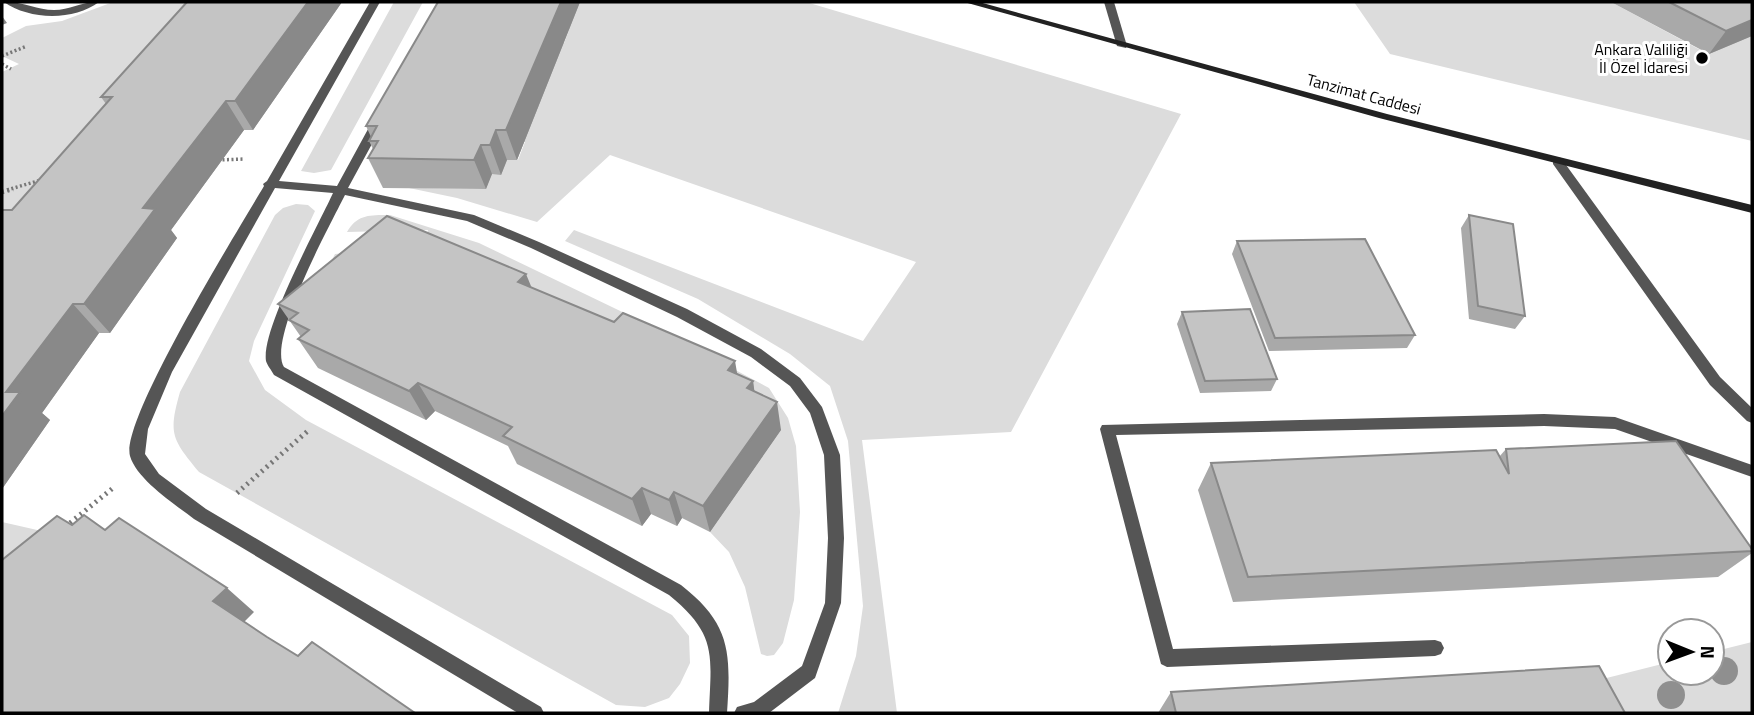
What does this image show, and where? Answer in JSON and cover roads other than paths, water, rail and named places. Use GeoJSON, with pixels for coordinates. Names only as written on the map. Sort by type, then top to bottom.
{"type":"FeatureCollection","features":[{"type":"Feature","properties":{"kind":"main road","name":"Tanzimat Caddesi"},"geometry":{"type":"LineString","coordinates":[[969,2],[1122,46],[1557,161],[1752,209]]}},
{"type":"Feature","properties":{"kind":"street"},"geometry":{"type":"LineString","coordinates":[[9,2],[52,14],[73,11],[94,2]]}},
{"type":"Feature","properties":{"kind":"street"},"geometry":{"type":"LineString","coordinates":[[375,2],[165,371],[141,429],[137,455],[154,479],[200,514],[535,713]]}},
{"type":"Feature","properties":{"kind":"street"},"geometry":{"type":"LineString","coordinates":[[1110,2],[1122,46]]}},
{"type":"Feature","properties":{"kind":"street"},"geometry":{"type":"LineString","coordinates":[[387,106],[341,190],[293,290],[276,334],[273,361],[279,371],[675,590],[696,605],[710,622],[721,658],[718,713]]}},
{"type":"Feature","properties":{"kind":"street"},"geometry":{"type":"LineString","coordinates":[[1557,161],[1715,381],[1752,417]]}},
{"type":"Feature","properties":{"kind":"street"},"geometry":{"type":"LineString","coordinates":[[270,184],[341,190],[439,210],[502,230],[681,313],[756,353],[796,382],[817,411],[832,455],[836,538],[833,603],[809,672],[758,710],[743,713]]}},
{"type":"Feature","properties":{"kind":"street"},"geometry":{"type":"LineString","coordinates":[[1435,648],[1167,658],[1107,429],[1544,420],[1615,423],[1752,471]]}},
{"type":"Feature","properties":{"kind":"place","name":"Ankara Valiliği İl Özel İdaresi"},"geometry":{"type":"Point","coordinates":[1702,58]}}]}
